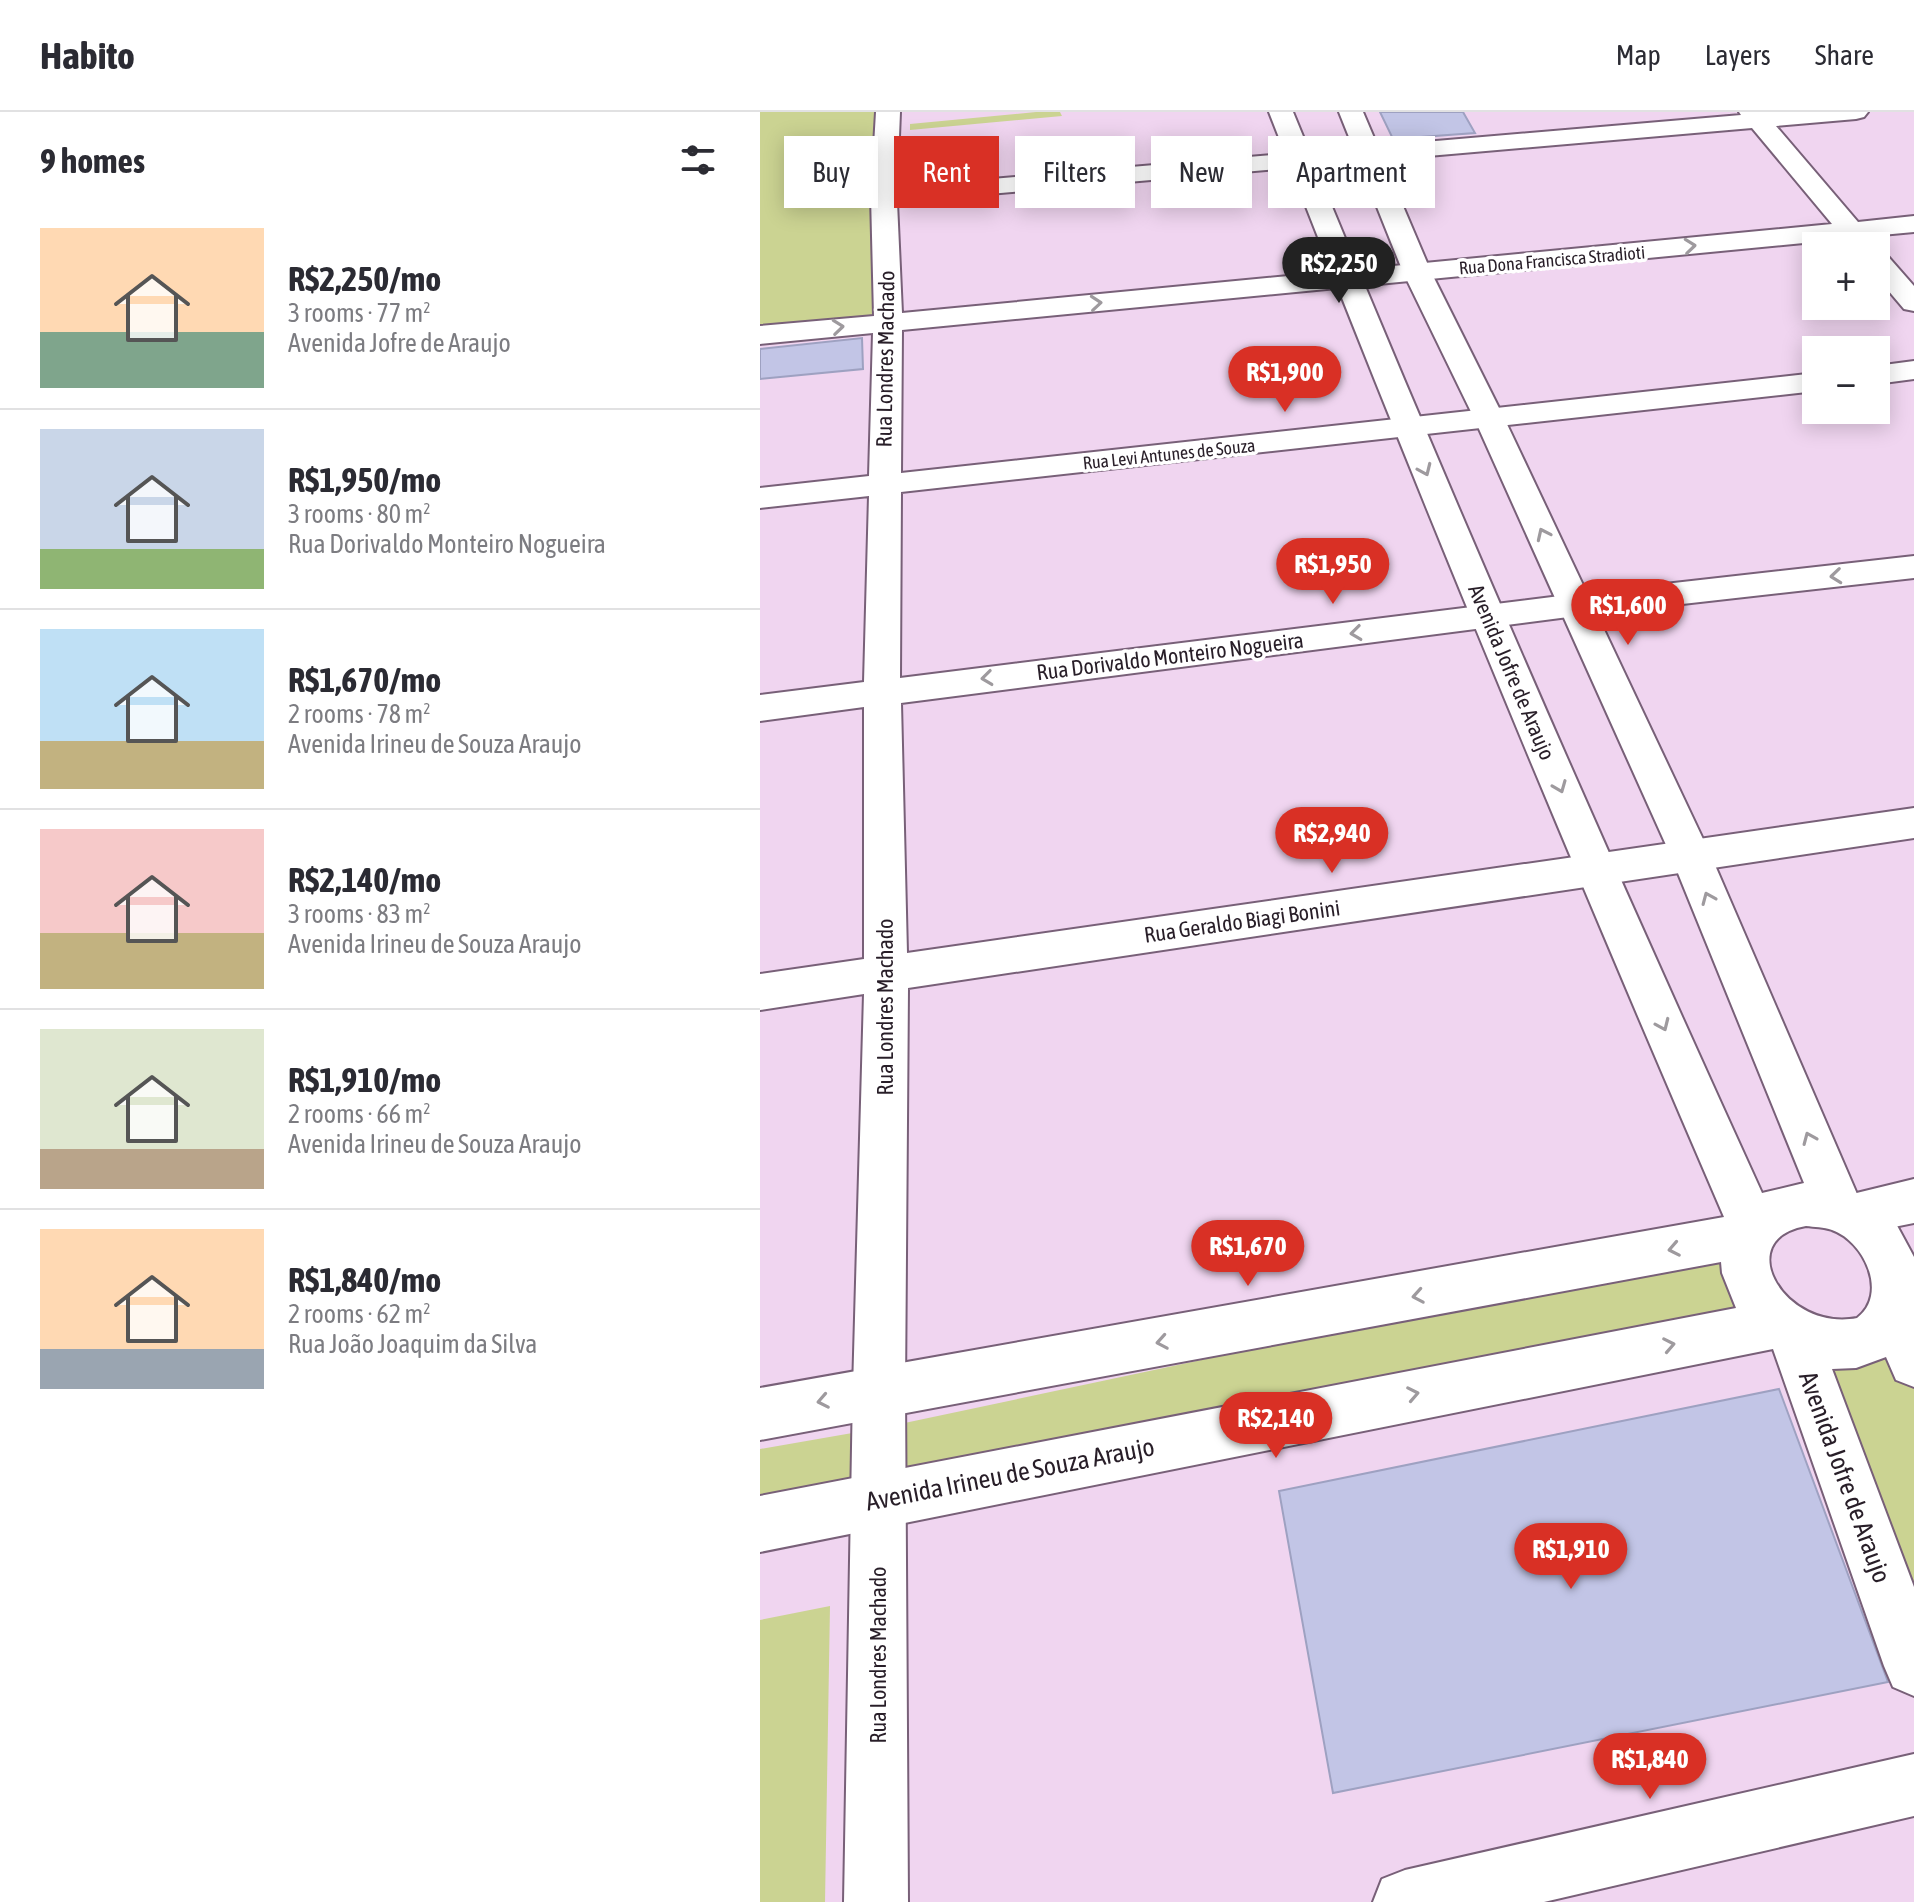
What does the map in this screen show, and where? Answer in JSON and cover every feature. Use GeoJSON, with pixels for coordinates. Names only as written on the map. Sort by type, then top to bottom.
{"type":"FeatureCollection","features":[{"type":"Feature","properties":{"kind":"street","name":"Rua Londres Machado"},"geometry":{"type":"LineString","coordinates":[[876,1902],[879,1390],[886,971],[882,691],[887,322],[884,196],[888,112]]}},
{"type":"Feature","properties":{"kind":"street","name":"Avenida Jofre de Araujo"},"geometry":{"type":"LineString","coordinates":[[1281,112],[1291,136]]}},
{"type":"Feature","properties":{"kind":"street"},"geometry":{"type":"LineString","coordinates":[[1351,112],[1361,136]]}},
{"type":"Feature","properties":{"kind":"street"},"geometry":{"type":"LineString","coordinates":[[1435,148],[1754,116],[1856,112]]}},
{"type":"Feature","properties":{"kind":"street"},"geometry":{"type":"LineString","coordinates":[[1754,116],[1852,232]]}},
{"type":"Feature","properties":{"kind":"street"},"geometry":{"type":"LineString","coordinates":[[884,196],[1268,164]]}},
{"type":"Feature","properties":{"kind":"street","name":"Avenida Jofre de Araujo"},"geometry":{"type":"LineString","coordinates":[[1320,208],[1407,428],[1752,1232]]}},
{"type":"Feature","properties":{"kind":"street"},"geometry":{"type":"LineString","coordinates":[[1391,208],[1417,272],[1490,420],[1691,856],[1844,1212]]}},
{"type":"Feature","properties":{"kind":"street","name":"Rua Dona Francisca Stradioti"},"geometry":{"type":"LineString","coordinates":[[1881,232],[1914,224]]}},
{"type":"Feature","properties":{"kind":"street","name":"Rua Dona Francisca Stradioti"},"geometry":{"type":"LineString","coordinates":[[760,335],[1348,278],[1802,242]]}},
{"type":"Feature","properties":{"kind":"street"},"geometry":{"type":"LineString","coordinates":[[1890,275],[1914,303]]}},
{"type":"Feature","properties":{"kind":"street"},"geometry":{"type":"LineString","coordinates":[[1890,373],[1914,370]]}},
{"type":"Feature","properties":{"kind":"street","name":"Rua Levi Antunes de Souza"},"geometry":{"type":"LineString","coordinates":[[760,498],[1802,384]]}},
{"type":"Feature","properties":{"kind":"street","name":"Rua Dorivaldo Monteiro Nogueira"},"geometry":{"type":"LineString","coordinates":[[760,708],[1576,605],[1914,567]]}},
{"type":"Feature","properties":{"kind":"street","name":"Rua Geraldo Biagi Bonini"},"geometry":{"type":"LineString","coordinates":[[760,992],[886,971],[1595,872],[1914,823]]}},
{"type":"Feature","properties":{"kind":"street"},"geometry":{"type":"LineString","coordinates":[[1844,1212],[1914,1201]]}},
{"type":"Feature","properties":{"kind":"street"},"geometry":{"type":"LineString","coordinates":[[1806,1204],[1844,1212],[1872,1229],[1889,1249],[1900,1273],[1904,1340],[1876,1335],[1851,1345],[1822,1344],[1786,1329],[1760,1304],[1748,1280],[1744,1256],[1752,1232],[1775,1210],[1806,1204]]}},
{"type":"Feature","properties":{"kind":"street"},"geometry":{"type":"LineString","coordinates":[[760,1414],[1752,1232]]}},
{"type":"Feature","properties":{"kind":"street","name":"Avenida Jofre de Araujo"},"geometry":{"type":"LineString","coordinates":[[1786,1329],[1914,1666]]}},
{"type":"Feature","properties":{"kind":"street","name":"Avenida Irineu de Souza Araujo"},"geometry":{"type":"LineString","coordinates":[[760,1524],[1320,1411],[1786,1329]]}},
{"type":"Feature","properties":{"kind":"street"},"geometry":{"type":"LineString","coordinates":[[1405,1902],[1914,1785]]}},
{"type":"Feature","properties":{"kind":"green space"},"geometry":{"type":"Polygon","coordinates":[[[760,112],[884,112],[884,318],[760,329],[760,112]]]}},
{"type":"Feature","properties":{"kind":"green space"},"geometry":{"type":"Polygon","coordinates":[[[1060,112],[1062,116],[910,130],[910,124],[1060,112]]]}},
{"type":"Feature","properties":{"kind":"green space"},"geometry":{"type":"Polygon","coordinates":[[[1748,1244],[1762,1312],[760,1538],[760,1449],[881,1428],[1748,1244]]]}},
{"type":"Feature","properties":{"kind":"green space"},"geometry":{"type":"Polygon","coordinates":[[[1884,1343],[1914,1387],[1914,1616],[1821,1353],[1884,1343]]]}},
{"type":"Feature","properties":{"kind":"green space"},"geometry":{"type":"Polygon","coordinates":[[[830,1606],[825,1902],[760,1902],[760,1620],[830,1606]]]}},
{"type":"Feature","properties":{"kind":"building"},"geometry":{"type":"Polygon","coordinates":[[[1380,112],[1463,112],[1475,133],[1434,136],[1392,136],[1380,112]]]}},
{"type":"Feature","properties":{"kind":"building"},"geometry":{"type":"Polygon","coordinates":[[[862,338],[863,369],[760,379],[760,349],[862,338]]]}},
{"type":"Feature","properties":{"kind":"building"},"geometry":{"type":"Polygon","coordinates":[[[1779,1389],[1888,1682],[1333,1793],[1279,1491],[1779,1389]]]}}]}
